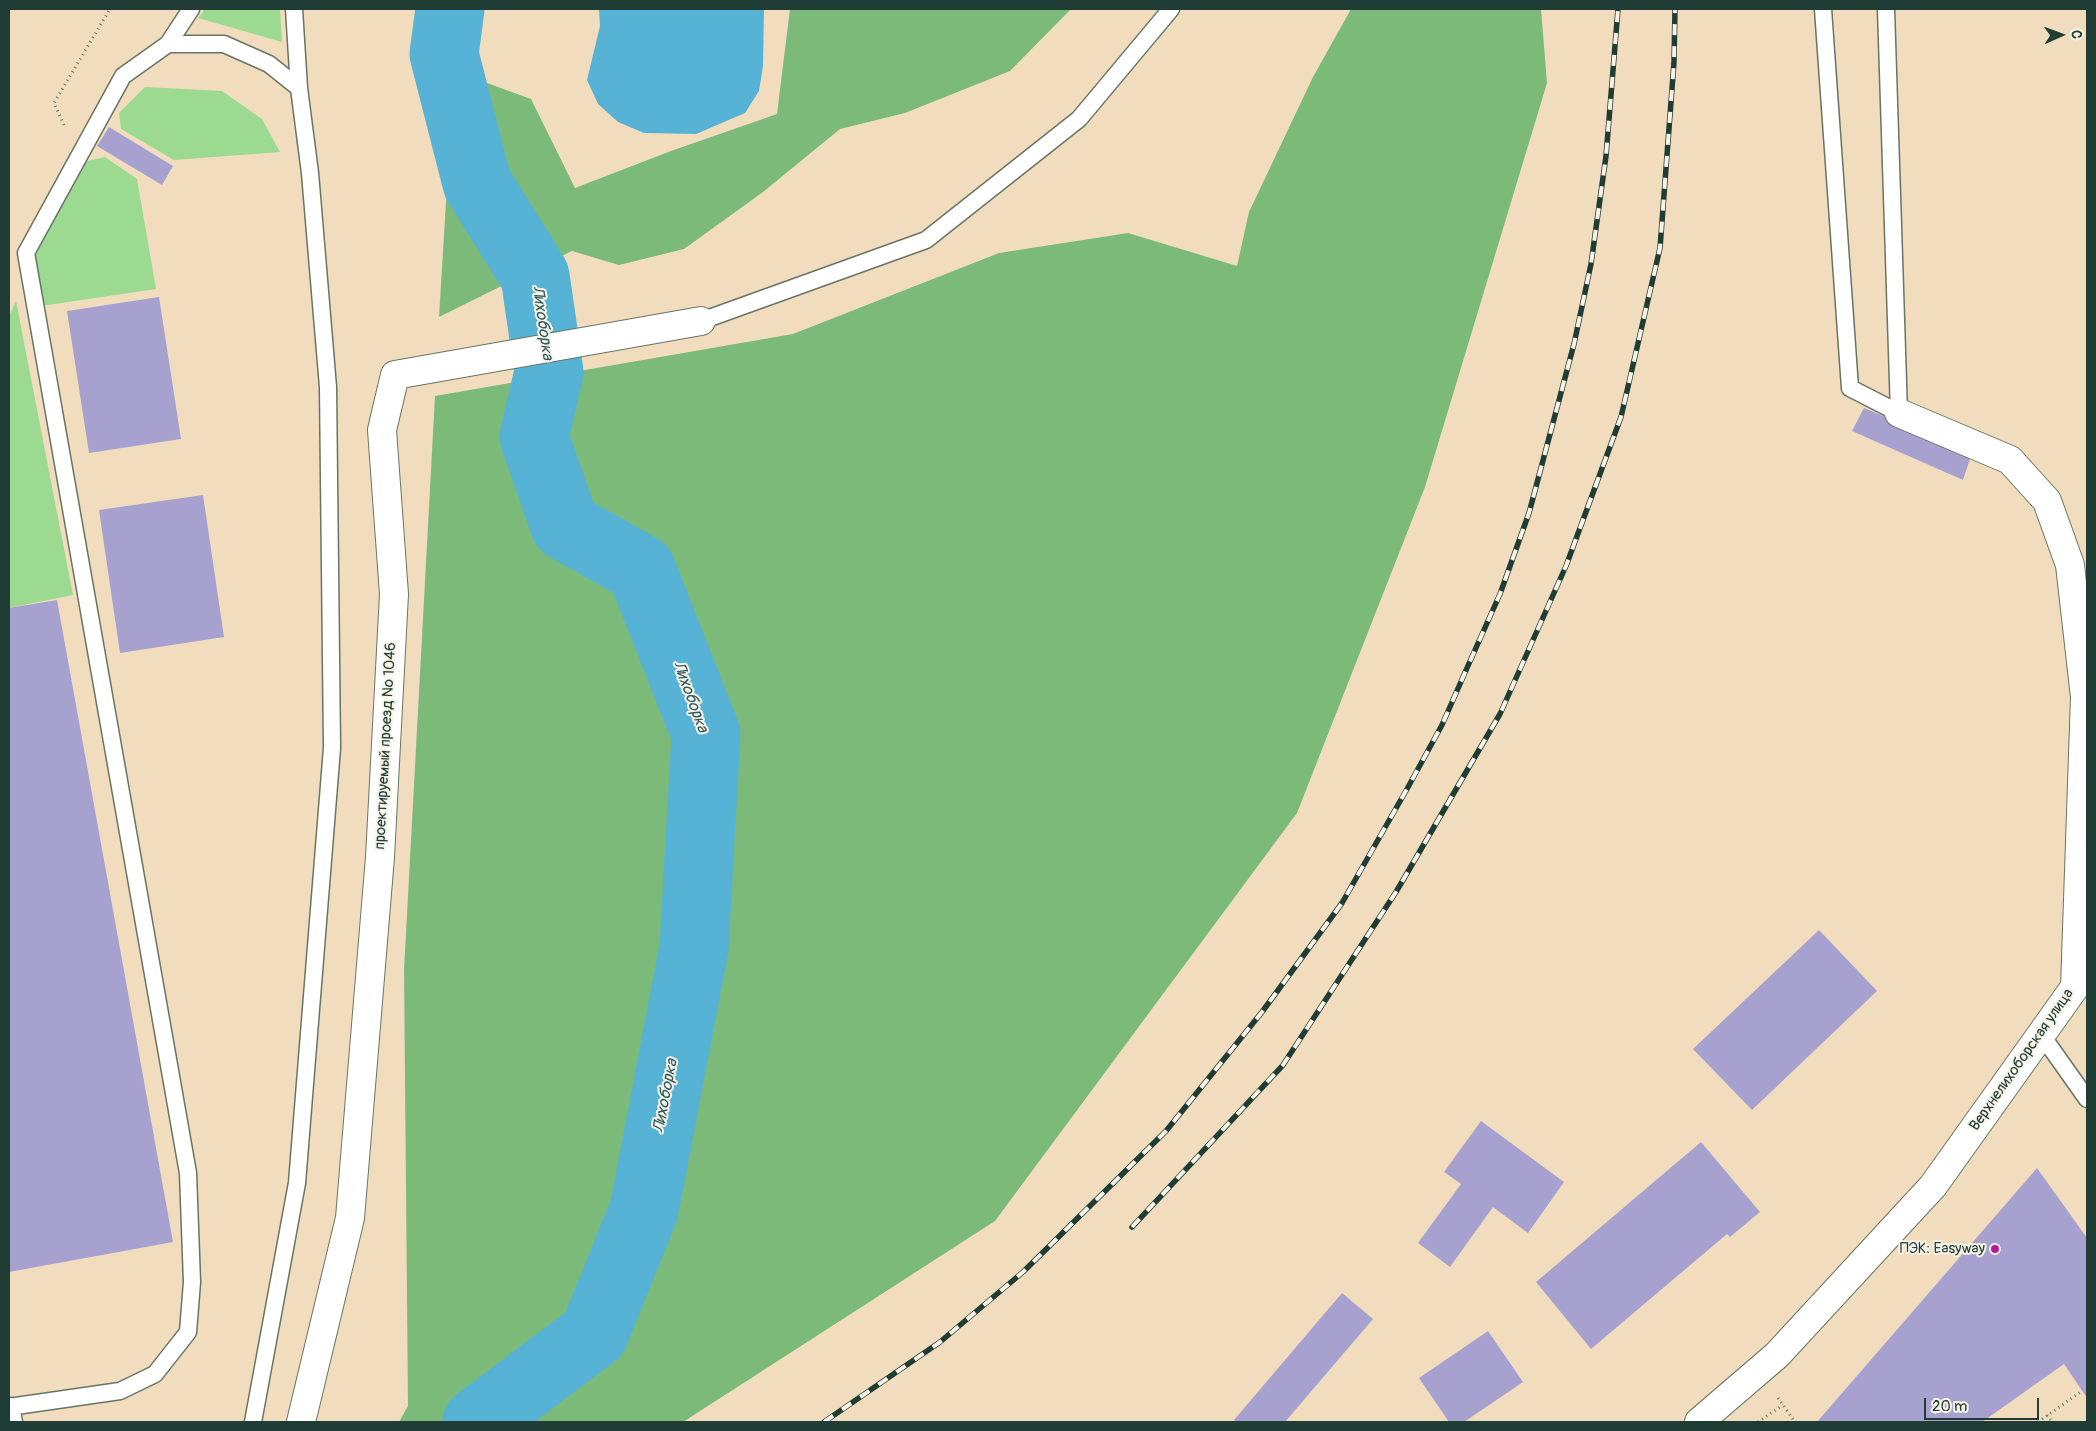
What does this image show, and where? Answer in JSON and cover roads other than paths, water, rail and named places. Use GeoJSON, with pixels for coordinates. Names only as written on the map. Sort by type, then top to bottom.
{"type":"FeatureCollection","features":[{"type":"Feature","properties":{"kind":"street","name":"проектируемый проезд № 1046"},"geometry":{"type":"LineString","coordinates":[[300,1422],[350,1218],[378,876],[394,594],[382,430],[395,375],[701,321]]}},
{"type":"Feature","properties":{"kind":"street","name":"Верхнелихоборская улица"},"geometry":{"type":"LineString","coordinates":[[1699,1422],[1777,1355],[1933,1186],[2041,1034],[2081,991],[2085,697],[2070,565],[2047,501],[2010,460],[1899,413]]}},
{"type":"Feature","properties":{"kind":"lane"},"geometry":{"type":"LineString","coordinates":[[11,1412],[120,1391],[154,1374],[188,1332],[192,1282],[188,1174],[26,253],[123,76],[168,44],[191,9]]}},
{"type":"Feature","properties":{"kind":"lane"},"geometry":{"type":"LineString","coordinates":[[253,1422],[297,1183],[332,748],[328,387],[310,173],[299,88],[294,9]]}},
{"type":"Feature","properties":{"kind":"lane"},"geometry":{"type":"LineString","coordinates":[[701,321],[926,240],[1079,119],[1172,9]]}},
{"type":"Feature","properties":{"kind":"lane"},"geometry":{"type":"LineString","coordinates":[[1823,9],[1850,388],[1899,413],[1886,9]]}},
{"type":"Feature","properties":{"kind":"lane"},"geometry":{"type":"LineString","coordinates":[[168,44],[224,44],[269,64],[299,88]]}},
{"type":"Feature","properties":{"kind":"lane"},"geometry":{"type":"LineString","coordinates":[[2041,1034],[2087,1099]]}},
{"type":"Feature","properties":{"kind":"water"},"geometry":{"type":"Polygon","coordinates":[[[599,9],[764,9],[763,66],[759,91],[745,113],[696,134],[644,133],[618,122],[598,104],[587,80],[600,26],[599,9]]]}},
{"type":"Feature","properties":{"kind":"waterway","name":"Лихоборка"},"geometry":{"type":"LineString","coordinates":[[450,9],[444,54],[477,183],[535,276],[549,372],[534,437],[565,526],[641,569],[706,734],[694,948],[644,1210],[594,1334],[477,1422]]}},
{"type":"Feature","properties":{"kind":"railway"},"geometry":{"type":"LineString","coordinates":[[824,1422],[940,1342],[1023,1272],[1166,1131],[1262,1012],[1342,903],[1407,789],[1442,725],[1500,594],[1529,513],[1574,344],[1591,264],[1606,156],[1618,9]]}},
{"type":"Feature","properties":{"kind":"railway"},"geometry":{"type":"LineString","coordinates":[[1132,1227],[1283,1065],[1396,892],[1500,714],[1566,566],[1621,417],[1660,248],[1674,62],[1675,9]]}},
{"type":"Feature","properties":{"kind":"place","name":"ПЭК: Easyway"},"geometry":{"type":"Point","coordinates":[1995,1249]}}]}
